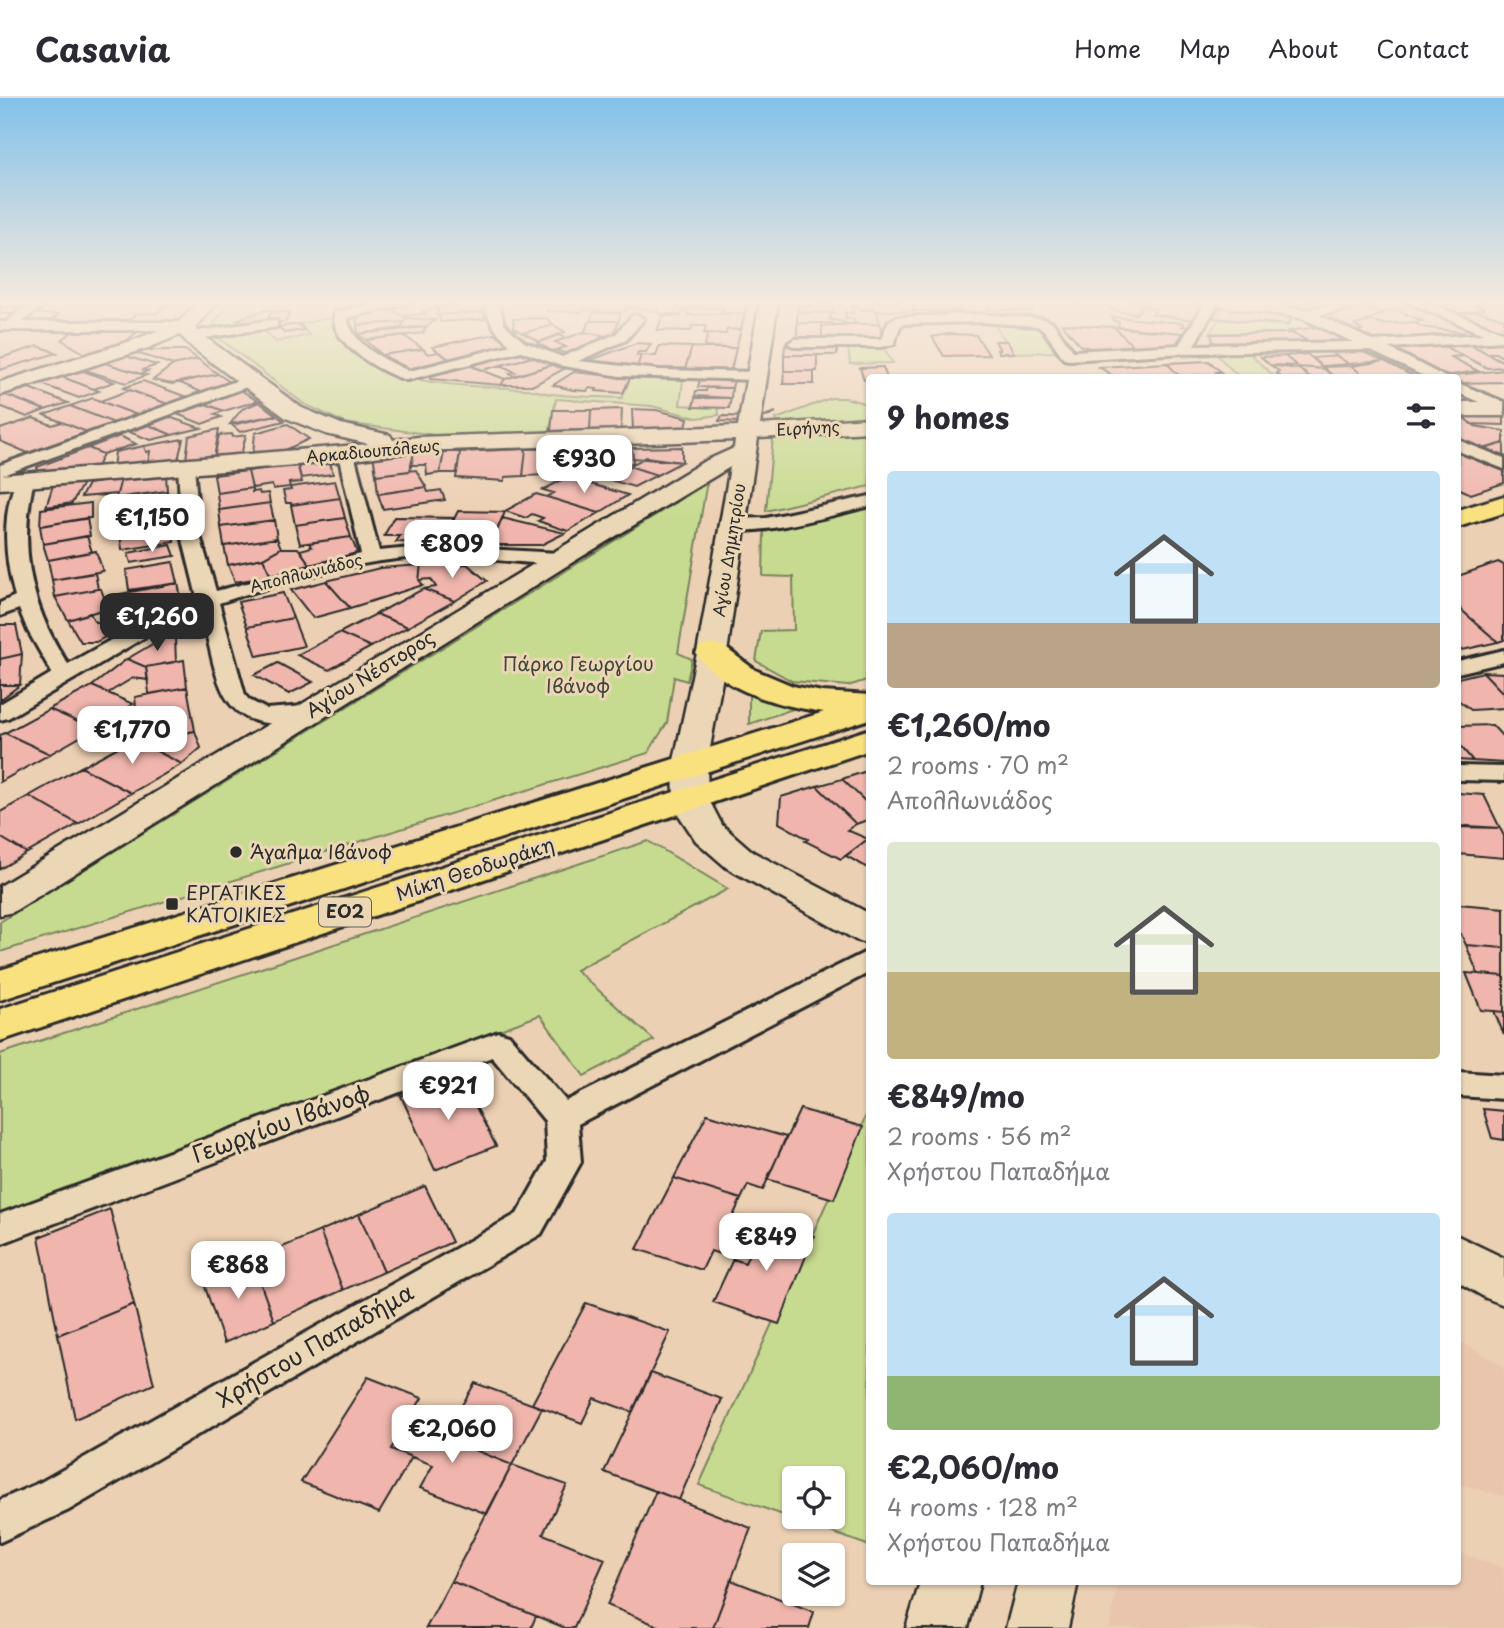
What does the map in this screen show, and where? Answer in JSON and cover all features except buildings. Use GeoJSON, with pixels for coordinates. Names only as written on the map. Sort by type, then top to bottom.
{"type":"FeatureCollection","features":[{"type":"Feature","properties":{"kind":"highway"},"geometry":{"type":"LineString","coordinates":[[1461,518],[1504,504]]}},
{"type":"Feature","properties":{"kind":"highway"},"geometry":{"type":"LineString","coordinates":[[1461,544],[1504,530]]}},
{"type":"Feature","properties":{"kind":"highway"},"geometry":{"type":"LineString","coordinates":[[712,653],[732,668],[777,691],[828,702],[866,705]]}},
{"type":"Feature","properties":{"kind":"highway","name":"Μίκη Θεοδωράκη"},"geometry":{"type":"LineString","coordinates":[[0,1025],[690,781],[866,707]]}},
{"type":"Feature","properties":{"kind":"highway","name":"Μίκη Θεοδωράκη"},"geometry":{"type":"LineString","coordinates":[[0,985],[690,781],[866,740]]}},
{"type":"Feature","properties":{"kind":"street"},"geometry":{"type":"LineString","coordinates":[[0,389],[52,372]]}},
{"type":"Feature","properties":{"kind":"street"},"geometry":{"type":"LineString","coordinates":[[239,372],[285,408],[313,422],[360,436],[418,444]]}},
{"type":"Feature","properties":{"kind":"street"},"geometry":{"type":"LineString","coordinates":[[401,372],[407,376],[421,372]]}},
{"type":"Feature","properties":{"kind":"street"},"geometry":{"type":"LineString","coordinates":[[632,372],[757,376]]}},
{"type":"Feature","properties":{"kind":"street","name":"Αγίου Δημητρίου"},"geometry":{"type":"LineString","coordinates":[[690,781],[758,372]]}},
{"type":"Feature","properties":{"kind":"street"},"geometry":{"type":"LineString","coordinates":[[0,471],[250,381]]}},
{"type":"Feature","properties":{"kind":"street"},"geometry":{"type":"LineString","coordinates":[[1461,388],[1504,409]]}},
{"type":"Feature","properties":{"kind":"street"},"geometry":{"type":"LineString","coordinates":[[1461,409],[1504,409]]}},
{"type":"Feature","properties":{"kind":"street","name":"Ειρήνης"},"geometry":{"type":"LineString","coordinates":[[746,442],[866,426]]}},
{"type":"Feature","properties":{"kind":"street","name":"Αρκαδιουπόλεως"},"geometry":{"type":"LineString","coordinates":[[0,482],[346,454],[418,444],[746,442]]}},
{"type":"Feature","properties":{"kind":"street","name":"Αγίου Νέστορος"},"geometry":{"type":"LineString","coordinates":[[0,903],[711,467],[746,442]]}},
{"type":"Feature","properties":{"kind":"street"},"geometry":{"type":"LineString","coordinates":[[1461,446],[1504,464]]}},
{"type":"Feature","properties":{"kind":"street"},"geometry":{"type":"LineString","coordinates":[[346,454],[371,557]]}},
{"type":"Feature","properties":{"kind":"street"},"geometry":{"type":"LineString","coordinates":[[186,466],[191,536],[233,692],[239,703],[259,716],[280,718],[306,713]]}},
{"type":"Feature","properties":{"kind":"street"},"geometry":{"type":"LineString","coordinates":[[25,480],[19,498],[16,527],[24,600],[51,656],[65,676]]}},
{"type":"Feature","properties":{"kind":"street"},"geometry":{"type":"LineString","coordinates":[[732,525],[766,524],[866,502]]}},
{"type":"Feature","properties":{"kind":"street","name":"Απολλωνιάδος"},"geometry":{"type":"LineString","coordinates":[[0,713],[150,626],[208,599],[371,557],[420,551],[559,559]]}},
{"type":"Feature","properties":{"kind":"street"},"geometry":{"type":"LineString","coordinates":[[0,610],[24,600]]}},
{"type":"Feature","properties":{"kind":"street"},"geometry":{"type":"LineString","coordinates":[[1461,666],[1504,656]]}},
{"type":"Feature","properties":{"kind":"street"},"geometry":{"type":"LineString","coordinates":[[1461,773],[1504,774]]}},
{"type":"Feature","properties":{"kind":"street"},"geometry":{"type":"LineString","coordinates":[[690,781],[698,817],[709,833],[740,860],[866,929]]}},
{"type":"Feature","properties":{"kind":"street"},"geometry":{"type":"LineString","coordinates":[[561,1118],[866,962]]}},
{"type":"Feature","properties":{"kind":"street","name":"Γεωργίου Ιβάνοφ"},"geometry":{"type":"LineString","coordinates":[[0,1229],[498,1043],[561,1118]]}},
{"type":"Feature","properties":{"kind":"street"},"geometry":{"type":"LineString","coordinates":[[1461,1084],[1504,1087]]}},
{"type":"Feature","properties":{"kind":"street","name":"Χρήστου Παπαδήμα"},"geometry":{"type":"LineString","coordinates":[[0,1521],[55,1496],[529,1224],[564,1162],[561,1118]]}},
{"type":"Feature","properties":{"kind":"street"},"geometry":{"type":"LineString","coordinates":[[1461,1259],[1504,1283]]}},
{"type":"Feature","properties":{"kind":"street"},"geometry":{"type":"LineString","coordinates":[[937,1628],[949,1585]]}},
{"type":"Feature","properties":{"kind":"street"},"geometry":{"type":"LineString","coordinates":[[1037,1628],[1047,1585]]}},
{"type":"Feature","properties":{"kind":"shaded area"},"geometry":{"type":"Polygon","coordinates":[[[0,372],[31,372],[0,382],[0,372]]]}},
{"type":"Feature","properties":{"kind":"shaded area"},"geometry":{"type":"Polygon","coordinates":[[[1461,1342],[1504,1367],[1504,1496],[1461,1485],[1461,1342]]]}},
{"type":"Feature","properties":{"kind":"shaded area"},"geometry":{"type":"Polygon","coordinates":[[[1461,1553],[1504,1568],[1504,1628],[1109,1628],[1117,1585],[1461,1585],[1461,1553]]]}},
{"type":"Feature","properties":{"kind":"green space"},"geometry":{"type":"Polygon","coordinates":[[[263,372],[395,372],[437,383],[622,398],[630,378],[683,380],[680,405],[718,407],[719,415],[697,418],[652,406],[556,399],[549,434],[435,435],[345,423],[304,404],[263,372]]]}},
{"type":"Feature","properties":{"kind":"green space"},"geometry":{"type":"Polygon","coordinates":[[[1234,372],[1272,374],[1236,374],[1234,372]]]}},
{"type":"Feature","properties":{"kind":"green space"},"geometry":{"type":"Polygon","coordinates":[[[831,398],[846,398],[866,404],[866,423],[779,428],[776,419],[831,398]]]}},
{"type":"Feature","properties":{"kind":"green space"},"geometry":{"type":"Polygon","coordinates":[[[866,432],[866,487],[766,511],[773,437],[866,432]]]}},
{"type":"Feature","properties":{"kind":"green space","name":"Πάρκο Γεωργίου Ιβάνοφ"},"geometry":{"type":"Polygon","coordinates":[[[707,485],[678,653],[692,659],[687,681],[674,677],[667,723],[648,753],[0,952],[0,922],[707,485]]]}},
{"type":"Feature","properties":{"kind":"green space"},"geometry":{"type":"Polygon","coordinates":[[[866,509],[866,680],[848,686],[792,681],[756,661],[761,631],[794,630],[793,577],[763,576],[764,532],[866,509]]]}},
{"type":"Feature","properties":{"kind":"green space"},"geometry":{"type":"Polygon","coordinates":[[[749,692],[796,708],[749,724],[749,692]]]}},
{"type":"Feature","properties":{"kind":"green space"},"geometry":{"type":"Polygon","coordinates":[[[648,841],[728,889],[576,970],[654,1040],[584,1076],[540,1015],[0,1216],[0,1054],[648,841]]]}},
{"type":"Feature","properties":{"kind":"green space"},"geometry":{"type":"Polygon","coordinates":[[[866,1116],[866,1545],[822,1529],[845,1529],[845,1466],[782,1466],[782,1515],[699,1485],[866,1116]]]}},
{"type":"Feature","properties":{"kind":"place","name":"Άγαλμα Ιβάνοφ"},"geometry":{"type":"Point","coordinates":[236,852]}},
{"type":"Feature","properties":{"kind":"place","name":"ΕΡΓΑΤΙΚΕΣ ΚΑΤΟΙΚΙΕΣ"},"geometry":{"type":"Point","coordinates":[172,904]}}]}
